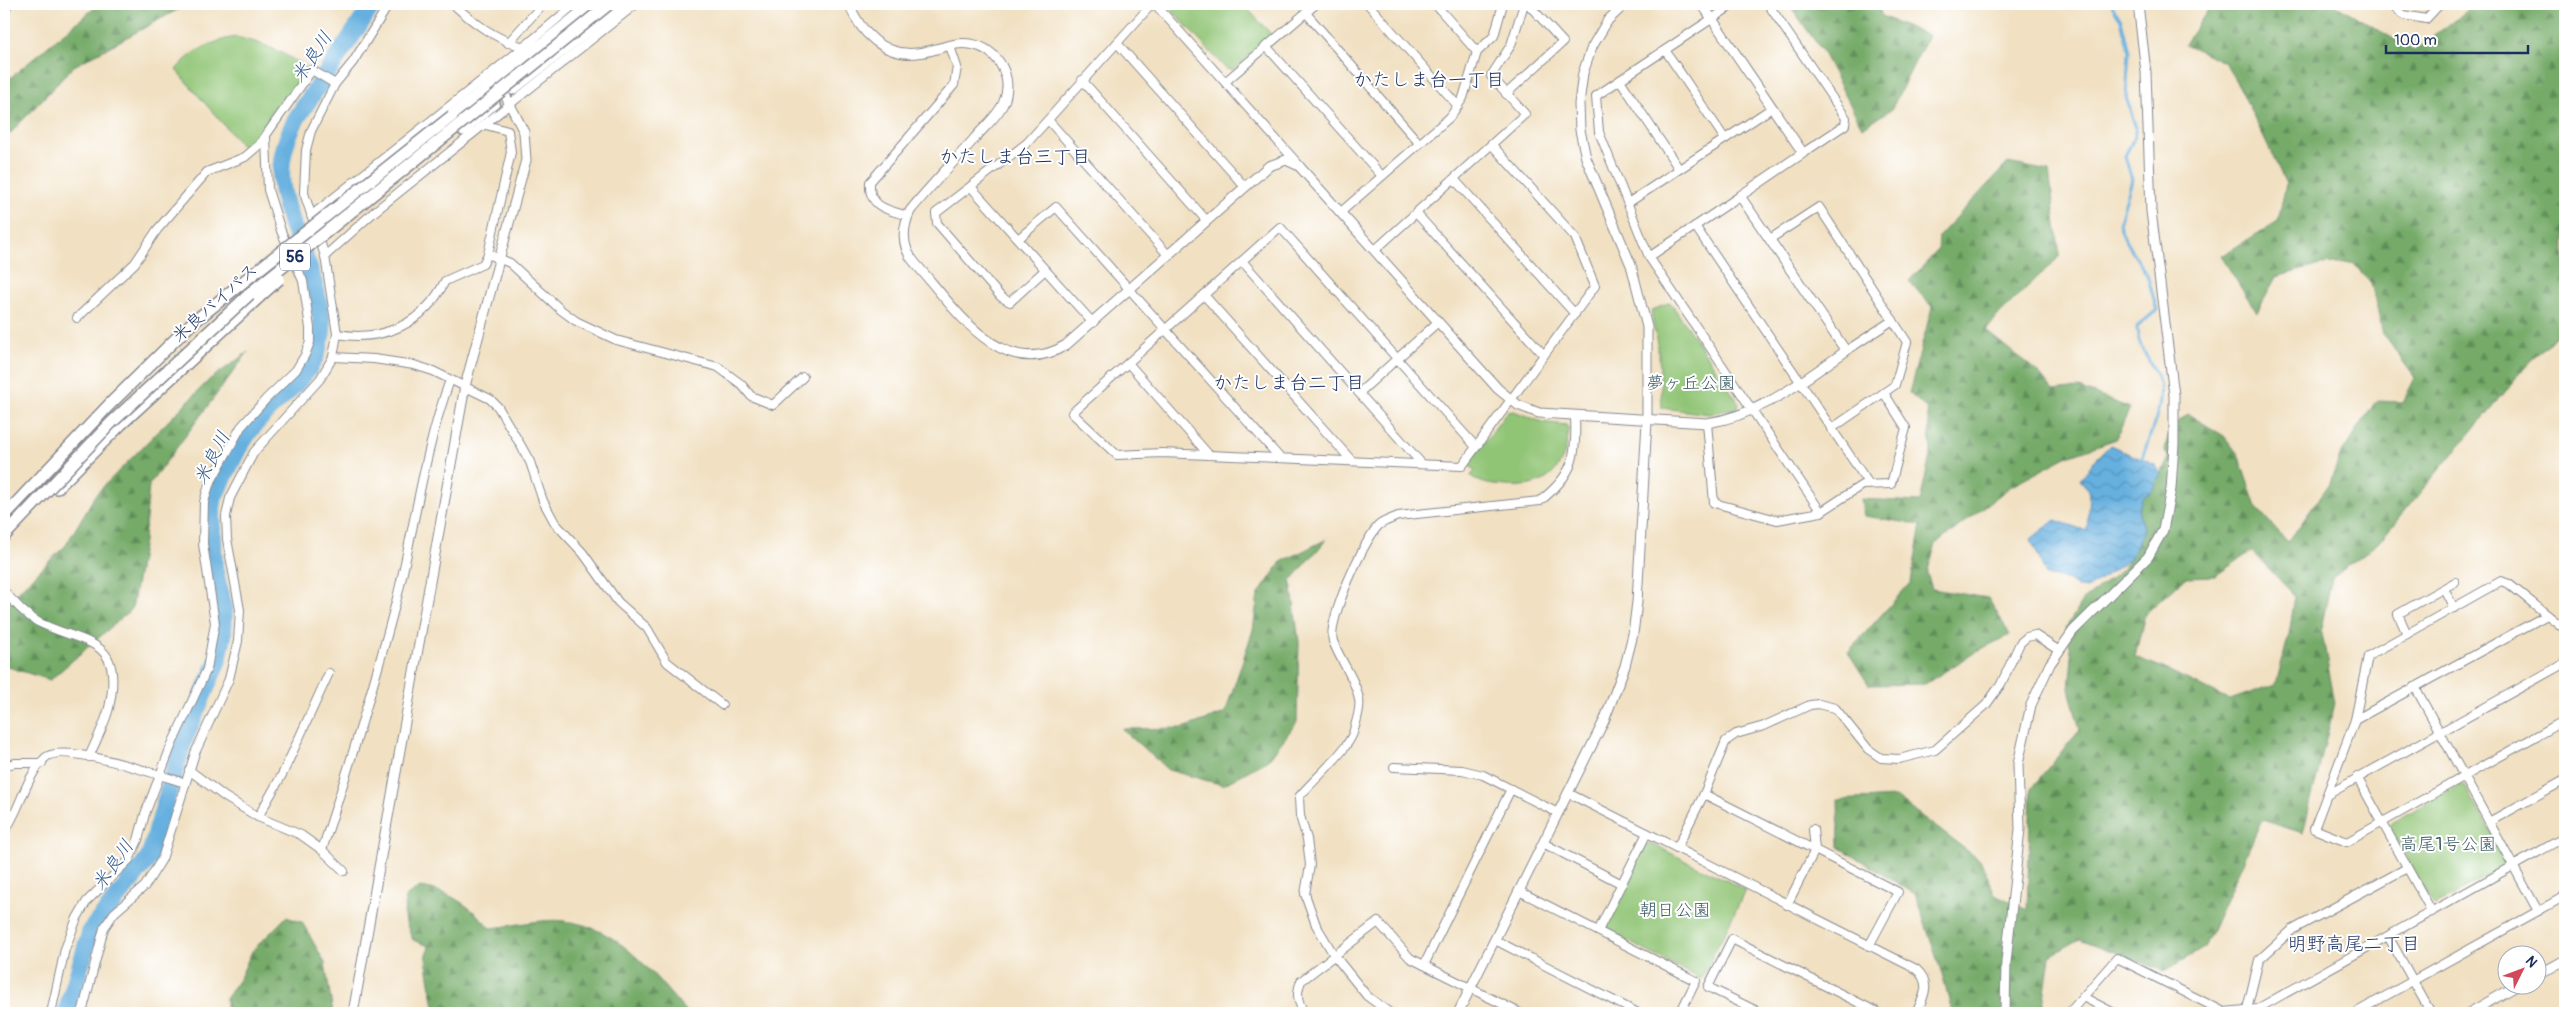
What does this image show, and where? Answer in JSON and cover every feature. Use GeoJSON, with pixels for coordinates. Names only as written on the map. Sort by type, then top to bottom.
{"type":"FeatureCollection","features":[{"type":"Feature","properties":{"kind":"main road"},"geometry":{"type":"LineString","coordinates":[[4,516],[108,405],[190,325],[497,81],[534,44],[592,4]]}},
{"type":"Feature","properties":{"kind":"main road","name":"米良バイパス"},"geometry":{"type":"LineString","coordinates":[[4,526],[104,421],[220,314],[326,224],[601,4]]}},
{"type":"Feature","properties":{"kind":"main road","name":"米良バイパス"},"geometry":{"type":"LineString","coordinates":[[4,536],[111,423],[254,290],[609,4]]}},
{"type":"Feature","properties":{"kind":"main road"},"geometry":{"type":"LineString","coordinates":[[4,543],[120,425],[259,297],[337,229],[622,4]]}},
{"type":"Feature","properties":{"kind":"street"},"geometry":{"type":"LineString","coordinates":[[4,13],[8,4]]}},
{"type":"Feature","properties":{"kind":"street"},"geometry":{"type":"LineString","coordinates":[[82,1013],[104,928],[114,913],[145,886],[156,872],[168,845],[182,782],[229,679],[238,641],[240,610],[227,538],[226,516],[230,498],[254,452],[320,379],[333,357],[337,334],[325,256],[304,193],[306,150],[311,131],[333,83],[352,62],[389,4]]}},
{"type":"Feature","properties":{"kind":"street"},"geometry":{"type":"LineString","coordinates":[[453,4],[479,26],[508,43],[524,47]]}},
{"type":"Feature","properties":{"kind":"street"},"geometry":{"type":"LineString","coordinates":[[508,43],[544,4]]}},
{"type":"Feature","properties":{"kind":"street"},"geometry":{"type":"LineString","coordinates":[[311,216],[524,47],[534,44],[575,4]]}},
{"type":"Feature","properties":{"kind":"street"},"geometry":{"type":"LineString","coordinates":[[325,256],[374,212],[486,125],[636,4]]}},
{"type":"Feature","properties":{"kind":"street"},"geometry":{"type":"LineString","coordinates":[[849,4],[860,27],[885,48],[917,54],[950,46],[970,44],[990,52],[1000,62],[1006,74],[1006,95],[1000,110],[915,205],[908,216],[904,239],[911,259],[982,338],[993,346],[1023,355],[1045,354],[1066,346],[1276,162],[1286,160],[1300,166]]}},
{"type":"Feature","properties":{"kind":"street"},"geometry":{"type":"LineString","coordinates":[[1046,270],[1010,302],[1001,297],[937,223],[936,213],[1027,143],[1049,121],[1082,80],[1154,4],[1498,389],[1511,400],[1539,413],[1647,421],[1707,423],[1728,420],[1753,411],[1800,383],[1893,320]]}},
{"type":"Feature","properties":{"kind":"street"},"geometry":{"type":"LineString","coordinates":[[1225,82],[1316,4]]}},
{"type":"Feature","properties":{"kind":"street"},"geometry":{"type":"LineString","coordinates":[[1368,4],[1458,106]]}},
{"type":"Feature","properties":{"kind":"street"},"geometry":{"type":"LineString","coordinates":[[1435,4],[1478,52]]}},
{"type":"Feature","properties":{"kind":"street"},"geometry":{"type":"LineString","coordinates":[[1341,212],[1450,117],[1458,106],[1478,52],[1494,36],[1503,4]]}},
{"type":"Feature","properties":{"kind":"street"},"geometry":{"type":"LineString","coordinates":[[1375,250],[1525,114],[1491,76],[1511,45],[1524,4]]}},
{"type":"Feature","properties":{"kind":"street"},"geometry":{"type":"LineString","coordinates":[[1506,94],[1563,42],[1528,4]]}},
{"type":"Feature","properties":{"kind":"street"},"geometry":{"type":"LineString","coordinates":[[1458,1013],[1616,694],[1633,634],[1637,602],[1647,421],[1647,327],[1631,265],[1586,158],[1580,130],[1579,104],[1583,74],[1592,47],[1608,20],[1625,4]]}},
{"type":"Feature","properties":{"kind":"street"},"geometry":{"type":"LineString","coordinates":[[1702,4],[1803,153]]}},
{"type":"Feature","properties":{"kind":"street"},"geometry":{"type":"LineString","coordinates":[[1734,4],[1596,96],[1599,132],[1649,257],[1821,512]]}},
{"type":"Feature","properties":{"kind":"street"},"geometry":{"type":"LineString","coordinates":[[1649,257],[1845,125],[1846,118],[1768,4]]}},
{"type":"Feature","properties":{"kind":"street"},"geometry":{"type":"LineString","coordinates":[[2005,1013],[2006,962],[2020,829],[2018,764],[2031,705],[2058,650],[2082,620],[2148,556],[2163,530],[2172,489],[2174,396],[2151,211],[2146,72],[2138,4]]}},
{"type":"Feature","properties":{"kind":"street"},"geometry":{"type":"LineString","coordinates":[[2390,4],[2403,15],[2426,19],[2440,4]]}},
{"type":"Feature","properties":{"kind":"street"},"geometry":{"type":"LineString","coordinates":[[1306,13],[1419,144]]}},
{"type":"Feature","properties":{"kind":"street"},"geometry":{"type":"LineString","coordinates":[[1117,42],[1245,188]]}},
{"type":"Feature","properties":{"kind":"street"},"geometry":{"type":"LineString","coordinates":[[908,216],[878,206],[872,199],[870,182],[954,85],[957,67],[950,46]]}},
{"type":"Feature","properties":{"kind":"street"},"geometry":{"type":"LineString","coordinates":[[1266,46],[1382,176]]}},
{"type":"Feature","properties":{"kind":"street"},"geometry":{"type":"LineString","coordinates":[[1665,50],[1725,139]]}},
{"type":"Feature","properties":{"kind":"street"},"geometry":{"type":"LineString","coordinates":[[77,318],[135,263],[157,230],[207,172],[245,158],[266,138],[312,70],[333,83]]}},
{"type":"Feature","properties":{"kind":"street"},"geometry":{"type":"LineString","coordinates":[[1082,80],[1208,221]]}},
{"type":"Feature","properties":{"kind":"street"},"geometry":{"type":"LineString","coordinates":[[1620,80],[1679,169]]}},
{"type":"Feature","properties":{"kind":"street"},"geometry":{"type":"LineString","coordinates":[[352,1013],[465,386],[526,160],[524,132],[512,104],[497,81]]}},
{"type":"Feature","properties":{"kind":"street"},"geometry":{"type":"LineString","coordinates":[[1628,203],[1772,108]]}},
{"type":"Feature","properties":{"kind":"street"},"geometry":{"type":"LineString","coordinates":[[1049,121],[1169,256]]}},
{"type":"Feature","properties":{"kind":"street"},"geometry":{"type":"LineString","coordinates":[[337,334],[370,337],[398,327],[433,301],[445,280],[483,264],[488,254],[511,152],[508,131],[486,125]]}},
{"type":"Feature","properties":{"kind":"street"},"geometry":{"type":"LineString","coordinates":[[52,1013],[66,949],[77,918],[87,901],[129,860],[191,700],[206,669],[214,639],[215,614],[203,544],[206,492],[241,428],[266,399],[296,370],[310,342],[310,328],[303,281],[281,231],[268,190],[266,138]]}},
{"type":"Feature","properties":{"kind":"street"},"geometry":{"type":"LineString","coordinates":[[1476,447],[1280,227],[1072,413],[1117,456],[1162,453],[1462,466],[1595,286],[1575,237],[1492,145]]}},
{"type":"Feature","properties":{"kind":"street"},"geometry":{"type":"LineString","coordinates":[[1454,179],[1575,314]]}},
{"type":"Feature","properties":{"kind":"street"},"geometry":{"type":"LineString","coordinates":[[971,187],[1093,323]]}},
{"type":"Feature","properties":{"kind":"street"},"geometry":{"type":"LineString","coordinates":[[1740,196],[1846,352]]}},
{"type":"Feature","properties":{"kind":"street"},"geometry":{"type":"LineString","coordinates":[[1018,239],[1056,207],[1280,458]]}},
{"type":"Feature","properties":{"kind":"street"},"geometry":{"type":"LineString","coordinates":[[1770,239],[1819,207],[1907,342],[1895,385],[1831,429]]}},
{"type":"Feature","properties":{"kind":"street"},"geometry":{"type":"LineString","coordinates":[[1416,213],[1544,355]]}},
{"type":"Feature","properties":{"kind":"street"},"geometry":{"type":"LineString","coordinates":[[1695,226],[1869,484]]}},
{"type":"Feature","properties":{"kind":"street"},"geometry":{"type":"LineString","coordinates":[[488,254],[510,263],[560,310],[576,321],[616,340],[718,368],[742,384],[751,396],[764,402],[773,405],[803,377]]}},
{"type":"Feature","properties":{"kind":"street"},"geometry":{"type":"LineString","coordinates":[[1242,261],[1422,464]]}},
{"type":"Feature","properties":{"kind":"street"},"geometry":{"type":"LineString","coordinates":[[1204,295],[1352,461]]}},
{"type":"Feature","properties":{"kind":"street"},"geometry":{"type":"LineString","coordinates":[[1359,393],[1438,322]]}},
{"type":"Feature","properties":{"kind":"street"},"geometry":{"type":"LineString","coordinates":[[333,357],[395,362],[433,371],[490,399],[498,407],[530,462],[543,501],[555,523],[583,553],[618,602],[647,628],[667,662],[722,706]]}},
{"type":"Feature","properties":{"kind":"street"},"geometry":{"type":"LineString","coordinates":[[1128,363],[1209,455]]}},
{"type":"Feature","properties":{"kind":"street"},"geometry":{"type":"LineString","coordinates":[[322,850],[359,734],[397,597],[435,422],[450,380]]}},
{"type":"Feature","properties":{"kind":"street"},"geometry":{"type":"LineString","coordinates":[[1707,423],[1714,503],[1777,520],[1821,512],[1862,485],[1891,484],[1906,428],[1884,393]]}},
{"type":"Feature","properties":{"kind":"street"},"geometry":{"type":"LineString","coordinates":[[1390,1013],[1367,996],[1334,955],[1316,925],[1305,894],[1310,865],[1307,839],[1300,816],[1299,797],[1315,777],[1334,760],[1354,733],[1360,701],[1333,641],[1332,628],[1337,608],[1368,539],[1380,525],[1398,516],[1540,501],[1557,488],[1571,468],[1576,443],[1575,417]]}},
{"type":"Feature","properties":{"kind":"street"},"geometry":{"type":"LineString","coordinates":[[2565,630],[2509,584],[2501,581],[2368,656],[2355,720],[2314,829],[2348,842],[2565,720]]}},
{"type":"Feature","properties":{"kind":"street"},"geometry":{"type":"LineString","coordinates":[[2407,634],[2398,614],[2456,582]]}},
{"type":"Feature","properties":{"kind":"street"},"geometry":{"type":"LineString","coordinates":[[2444,589],[2454,608]]}},
{"type":"Feature","properties":{"kind":"street"},"geometry":{"type":"LineString","coordinates":[[4,591],[23,612],[50,627],[102,649],[112,664],[110,704],[89,757]]}},
{"type":"Feature","properties":{"kind":"street"},"geometry":{"type":"LineString","coordinates":[[2355,720],[2547,615]]}},
{"type":"Feature","properties":{"kind":"street"},"geometry":{"type":"LineString","coordinates":[[1677,848],[1704,794],[1728,738],[1786,717],[1810,705],[1827,704],[1835,708],[1868,749],[1881,758],[1899,758],[1935,750],[1986,705],[2001,684],[2020,642],[2034,634],[2058,650]]}},
{"type":"Feature","properties":{"kind":"street"},"geometry":{"type":"LineString","coordinates":[[2326,795],[2565,663]]}},
{"type":"Feature","properties":{"kind":"street"},"geometry":{"type":"LineString","coordinates":[[258,816],[287,764],[329,673]]}},
{"type":"Feature","properties":{"kind":"street"},"geometry":{"type":"LineString","coordinates":[[2415,688],[2538,911]]}},
{"type":"Feature","properties":{"kind":"street"},"geometry":{"type":"LineString","coordinates":[[4,832],[19,806],[29,779],[54,752],[89,757],[163,775],[182,782]]}},
{"type":"Feature","properties":{"kind":"street"},"geometry":{"type":"LineString","coordinates":[[4,766],[15,763],[42,763]]}},
{"type":"Feature","properties":{"kind":"street"},"geometry":{"type":"LineString","coordinates":[[1394,767],[1462,770],[1483,775],[1558,813]]}},
{"type":"Feature","properties":{"kind":"street"},"geometry":{"type":"LineString","coordinates":[[189,770],[225,798],[258,816],[301,835],[322,850],[344,870]]}},
{"type":"Feature","properties":{"kind":"street"},"geometry":{"type":"LineString","coordinates":[[2357,777],[2432,912]]}},
{"type":"Feature","properties":{"kind":"street"},"geometry":{"type":"LineString","coordinates":[[2489,822],[2565,780]]}},
{"type":"Feature","properties":{"kind":"street"},"geometry":{"type":"LineString","coordinates":[[1424,965],[1511,788]]}},
{"type":"Feature","properties":{"kind":"street"},"geometry":{"type":"LineString","coordinates":[[1568,793],[1916,969],[1926,983],[1926,992],[1916,1013]]}},
{"type":"Feature","properties":{"kind":"street"},"geometry":{"type":"LineString","coordinates":[[1704,794],[1898,892],[1869,946]]}},
{"type":"Feature","properties":{"kind":"street"},"geometry":{"type":"LineString","coordinates":[[1787,904],[1815,850],[1813,830]]}},
{"type":"Feature","properties":{"kind":"street"},"geometry":{"type":"LineString","coordinates":[[1598,931],[1647,833]]}},
{"type":"Feature","properties":{"kind":"street"},"geometry":{"type":"LineString","coordinates":[[2069,1013],[2117,958],[2224,1012],[2246,1012],[2257,1009],[2565,837]]}},
{"type":"Feature","properties":{"kind":"street"},"geometry":{"type":"LineString","coordinates":[[1543,843],[1622,884]]}},
{"type":"Feature","properties":{"kind":"street"},"geometry":{"type":"LineString","coordinates":[[2246,1012],[2259,960],[2292,930],[2407,868]]}},
{"type":"Feature","properties":{"kind":"street"},"geometry":{"type":"LineString","coordinates":[[1519,891],[1696,981],[1680,1013]]}},
{"type":"Feature","properties":{"kind":"street"},"geometry":{"type":"LineString","coordinates":[[2355,1013],[2565,896]]}},
{"type":"Feature","properties":{"kind":"street"},"geometry":{"type":"LineString","coordinates":[[1305,1013],[1299,1005],[1297,992],[1301,981],[1378,922],[1410,958],[1520,1013]]}},
{"type":"Feature","properties":{"kind":"street"},"geometry":{"type":"LineString","coordinates":[[2388,936],[2431,1013]]}},
{"type":"Feature","properties":{"kind":"street"},"geometry":{"type":"LineString","coordinates":[[1760,1013],[1708,987],[1732,939],[1879,1013]]}},
{"type":"Feature","properties":{"kind":"street"},"geometry":{"type":"LineString","coordinates":[[1495,940],[1638,1013]]}},
{"type":"Feature","properties":{"kind":"street"},"geometry":{"type":"LineString","coordinates":[[2546,970],[2565,960]]}},
{"type":"Feature","properties":{"kind":"street"},"geometry":{"type":"LineString","coordinates":[[2469,1013],[2502,994]]}},
{"type":"Feature","properties":{"kind":"street"},"geometry":{"type":"LineString","coordinates":[[2082,997],[2114,1013]]}},
{"type":"Feature","properties":{"kind":"green space"},"geometry":{"type":"Polygon","coordinates":[[[99,4],[188,4],[74,66],[4,140],[4,83],[99,4]]]}},
{"type":"Feature","properties":{"kind":"green space"},"geometry":{"type":"Polygon","coordinates":[[[1166,4],[1243,4],[1272,35],[1233,70],[1226,69],[1166,4]]]}},
{"type":"Feature","properties":{"kind":"green space"},"geometry":{"type":"Polygon","coordinates":[[[1789,4],[1877,4],[1882,16],[1928,36],[1891,110],[1862,127],[1822,51],[1789,4]]]}},
{"type":"Feature","properties":{"kind":"green space"},"geometry":{"type":"Polygon","coordinates":[[[2212,4],[2335,4],[2414,51],[2476,4],[2565,4],[2565,325],[2520,373],[2378,543],[2332,578],[2321,628],[2335,703],[2303,833],[2262,820],[2204,948],[2164,971],[2080,939],[2050,956],[2042,1013],[1952,1013],[1943,977],[1915,894],[1839,847],[1838,800],[1896,797],[1981,861],[1995,894],[2027,910],[2031,788],[2080,730],[2069,689],[2072,657],[2066,628],[2082,601],[2122,570],[2130,559],[2143,529],[2138,511],[2142,498],[2152,491],[2169,458],[2164,450],[2171,428],[2188,414],[2224,436],[2238,454],[2256,507],[2288,542],[2330,483],[2340,456],[2376,401],[2403,402],[2415,378],[2383,334],[2371,283],[2353,263],[2320,265],[2276,277],[2257,313],[2221,256],[2278,221],[2286,184],[2240,88],[2224,62],[2185,44],[2212,4]],[[2252,551],[2215,576],[2186,577],[2145,614],[2135,657],[2161,667],[2230,700],[2276,684],[2289,634],[2295,596],[2252,551]]]}},
{"type":"Feature","properties":{"kind":"green space"},"geometry":{"type":"Polygon","coordinates":[[[236,37],[274,49],[308,69],[267,126],[244,148],[176,70],[195,52],[210,44],[236,37]]]}},
{"type":"Feature","properties":{"kind":"green space"},"geometry":{"type":"Polygon","coordinates":[[[2008,163],[2049,171],[2060,256],[2000,313],[1986,331],[2039,373],[2053,391],[2079,388],[2130,408],[2116,439],[2068,456],[2010,487],[1936,544],[1927,573],[1932,589],[1988,598],[2010,635],[1979,650],[1925,684],[1869,685],[1848,652],[1911,582],[1921,525],[1864,516],[1861,499],[1920,502],[1931,451],[1927,409],[1909,393],[1932,307],[1909,281],[1938,250],[1939,236],[2008,163]]]}},
{"type":"Feature","properties":{"kind":"green space","name":"夢ヶ丘公園"},"geometry":{"type":"Polygon","coordinates":[[[1670,302],[1739,403],[1737,408],[1709,414],[1662,408],[1659,355],[1651,311],[1670,302]]]}},
{"type":"Feature","properties":{"kind":"green space"},"geometry":{"type":"Polygon","coordinates":[[[248,352],[149,485],[144,541],[132,609],[50,680],[8,667],[4,662],[4,605],[66,545],[96,494],[209,380],[248,352]]]}},
{"type":"Feature","properties":{"kind":"green space"},"geometry":{"type":"Polygon","coordinates":[[[1514,411],[1542,422],[1566,425],[1569,429],[1567,443],[1559,466],[1544,480],[1534,484],[1507,486],[1479,481],[1471,476],[1475,470],[1468,465],[1507,412],[1514,411]]]}},
{"type":"Feature","properties":{"kind":"green space"},"geometry":{"type":"Polygon","coordinates":[[[1327,539],[1291,581],[1299,642],[1297,722],[1268,760],[1223,785],[1168,770],[1122,729],[1183,728],[1225,713],[1253,630],[1258,595],[1281,562],[1327,539]]]}},
{"type":"Feature","properties":{"kind":"green space","name":"高尾1号公園"},"geometry":{"type":"Polygon","coordinates":[[[2460,784],[2465,785],[2507,862],[2503,867],[2435,905],[2432,904],[2389,827],[2391,823],[2460,784]]]}},
{"type":"Feature","properties":{"kind":"green space","name":"朝日公園"},"geometry":{"type":"Polygon","coordinates":[[[1652,844],[1746,890],[1701,979],[1602,928],[1645,845],[1652,844]]]}},
{"type":"Feature","properties":{"kind":"green space"},"geometry":{"type":"Polygon","coordinates":[[[420,887],[451,896],[475,913],[491,928],[556,920],[584,925],[602,932],[619,942],[648,968],[687,1013],[435,1013],[426,959],[429,946],[413,940],[404,918],[405,897],[420,887]]]}},
{"type":"Feature","properties":{"kind":"green space"},"geometry":{"type":"Polygon","coordinates":[[[286,917],[302,922],[325,963],[333,1013],[226,1013],[226,998],[240,978],[252,951],[286,917]]]}},
{"type":"Feature","properties":{"kind":"water"},"geometry":{"type":"Polygon","coordinates":[[[2110,445],[2155,465],[2162,474],[2152,491],[2142,498],[2138,511],[2143,529],[2130,559],[2089,588],[2077,587],[2066,579],[2046,575],[2031,539],[2055,520],[2087,531],[2089,490],[2080,480],[2094,461],[2110,445]]]}},
{"type":"Feature","properties":{"kind":"waterway","name":"米良川"},"geometry":{"type":"LineString","coordinates":[[66,1013],[91,930],[149,858],[183,742],[218,660],[223,636],[224,609],[214,568],[212,509],[214,496],[236,453],[251,429],[302,377],[317,353],[322,329],[318,300],[287,209],[282,188],[281,166],[286,142],[298,116],[373,4]]}},
{"type":"Feature","properties":{"kind":"waterway"},"geometry":{"type":"LineString","coordinates":[[2111,4],[2121,20],[2129,51],[2126,97],[2136,128],[2133,140],[2125,156],[2132,180],[2119,224],[2126,242],[2147,275],[2157,310],[2137,327],[2140,343],[2158,379],[2161,394],[2154,424],[2141,461]]}},
{"type":"Feature","properties":{"kind":"district","name":"かたしま台一丁目"},"geometry":{"type":"Point","coordinates":[1429,80]}},
{"type":"Feature","properties":{"kind":"district","name":"かたしま台三丁目"},"geometry":{"type":"Point","coordinates":[1015,157]}},
{"type":"Feature","properties":{"kind":"district","name":"かたしま台二丁目"},"geometry":{"type":"Point","coordinates":[1289,383]}},
{"type":"Feature","properties":{"kind":"district","name":"明野高尾二丁目"},"geometry":{"type":"Point","coordinates":[2354,944]}}]}
